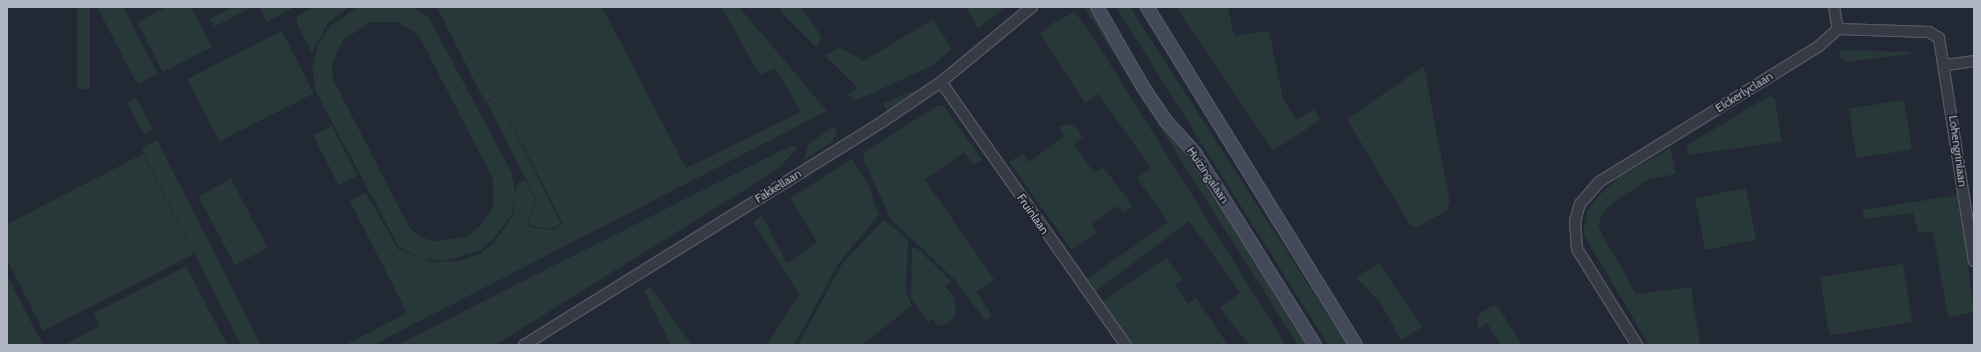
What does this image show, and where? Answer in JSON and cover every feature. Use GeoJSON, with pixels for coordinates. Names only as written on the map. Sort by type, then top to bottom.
{"type":"FeatureCollection","features":[{"type":"Feature","properties":{"kind":"main road","name":"Huizingalaan"},"geometry":{"type":"LineString","coordinates":[[1097,7],[1143,87],[1166,121],[1195,153],[1315,345]]}},
{"type":"Feature","properties":{"kind":"main road"},"geometry":{"type":"LineString","coordinates":[[1147,7],[1356,345]]}},
{"type":"Feature","properties":{"kind":"street","name":"Fakkellaan"},"geometry":{"type":"LineString","coordinates":[[524,345],[941,82],[1032,7]]}},
{"type":"Feature","properties":{"kind":"street","name":"Fakkellaan"},"geometry":{"type":"LineString","coordinates":[[1024,15],[1040,7]]}},
{"type":"Feature","properties":{"kind":"street"},"geometry":{"type":"LineString","coordinates":[[1834,7],[1838,29],[1929,32],[1940,38],[1946,65],[1974,61]]}},
{"type":"Feature","properties":{"kind":"street","name":"Elckerlyclaan"},"geometry":{"type":"LineString","coordinates":[[1636,345],[1577,249],[1575,221],[1580,204],[1599,182],[1819,46],[1838,29]]}},
{"type":"Feature","properties":{"kind":"street","name":"Lohengrinlaan"},"geometry":{"type":"LineString","coordinates":[[1946,65],[1974,261]]}},
{"type":"Feature","properties":{"kind":"street","name":"Fruinlaan"},"geometry":{"type":"LineString","coordinates":[[941,82],[1126,345]]}},
{"type":"Feature","properties":{"kind":"shaded area"},"geometry":{"type":"Polygon","coordinates":[[[77,7],[90,7],[90,89],[77,89],[77,7]]]}},
{"type":"Feature","properties":{"kind":"shaded area"},"geometry":{"type":"Polygon","coordinates":[[[97,7],[123,7],[158,74],[139,83],[135,80],[97,7]]]}},
{"type":"Feature","properties":{"kind":"shaded area"},"geometry":{"type":"Polygon","coordinates":[[[166,7],[191,7],[212,47],[163,72],[137,22],[166,7]]]}},
{"type":"Feature","properties":{"kind":"shaded area"},"geometry":{"type":"Polygon","coordinates":[[[233,7],[252,7],[214,27],[210,19],[233,7]]]}},
{"type":"Feature","properties":{"kind":"shaded area"},"geometry":{"type":"Polygon","coordinates":[[[259,7],[295,7],[267,22],[259,7]]]}},
{"type":"Feature","properties":{"kind":"shaded area"},"geometry":{"type":"Polygon","coordinates":[[[313,7],[349,7],[328,23],[312,53],[297,24],[297,17],[313,7]]]}},
{"type":"Feature","properties":{"kind":"shaded area"},"geometry":{"type":"Polygon","coordinates":[[[358,7],[413,7],[429,18],[511,171],[516,195],[511,215],[493,240],[479,251],[443,261],[422,259],[399,247],[316,92],[312,66],[318,44],[331,25],[358,7]],[[371,22],[343,40],[332,63],[333,79],[409,227],[420,237],[434,241],[466,237],[482,224],[493,207],[493,179],[418,34],[397,22],[371,22]]]}},
{"type":"Feature","properties":{"kind":"shaded area"},"geometry":{"type":"Polygon","coordinates":[[[437,7],[472,7],[488,38],[473,7],[602,7],[686,168],[801,112],[775,68],[760,75],[721,7],[739,7],[827,111],[373,345],[345,345],[407,313],[350,201],[366,193],[398,249],[431,262],[461,261],[481,253],[494,243],[513,215],[517,184],[525,180],[536,202],[527,220],[530,227],[552,230],[563,224],[497,96],[485,102],[437,7]]]}},
{"type":"Feature","properties":{"kind":"shaded area"},"geometry":{"type":"Polygon","coordinates":[[[784,7],[801,7],[822,37],[816,47],[779,10],[784,7]]]}},
{"type":"Feature","properties":{"kind":"shaded area"},"geometry":{"type":"Polygon","coordinates":[[[966,7],[1005,7],[978,29],[966,7]]]}},
{"type":"Feature","properties":{"kind":"shaded area"},"geometry":{"type":"Polygon","coordinates":[[[1088,7],[1162,123],[1192,156],[1311,345],[1298,345],[1085,9],[1088,7]]]}},
{"type":"Feature","properties":{"kind":"shaded area"},"geometry":{"type":"Polygon","coordinates":[[[1116,7],[1130,7],[1347,345],[1328,345],[1116,7]]]}},
{"type":"Feature","properties":{"kind":"shaded area"},"geometry":{"type":"Polygon","coordinates":[[[1176,7],[1228,7],[1234,36],[1269,31],[1283,99],[1296,120],[1314,109],[1320,120],[1273,151],[1176,7]]]}},
{"type":"Feature","properties":{"kind":"shaded area"},"geometry":{"type":"Polygon","coordinates":[[[1075,12],[1091,34],[1286,345],[1249,345],[1220,308],[1240,293],[1189,221],[1096,291],[1087,279],[1168,222],[1137,178],[1151,168],[1098,94],[1085,103],[1040,34],[1054,22],[1075,12]]]}},
{"type":"Feature","properties":{"kind":"shaded area"},"geometry":{"type":"Polygon","coordinates":[[[933,19],[952,49],[933,65],[855,101],[848,94],[858,88],[825,56],[839,47],[864,61],[933,19]]]}},
{"type":"Feature","properties":{"kind":"shaded area"},"geometry":{"type":"Polygon","coordinates":[[[282,31],[314,93],[219,141],[188,79],[282,31]]]}},
{"type":"Feature","properties":{"kind":"shaded area"},"geometry":{"type":"Polygon","coordinates":[[[1840,50],[1909,52],[1910,54],[1848,62],[1841,58],[1840,50]]]}},
{"type":"Feature","properties":{"kind":"shaded area"},"geometry":{"type":"Polygon","coordinates":[[[1424,66],[1450,203],[1447,210],[1418,227],[1411,226],[1347,119],[1424,66]]]}},
{"type":"Feature","properties":{"kind":"shaded area"},"geometry":{"type":"Polygon","coordinates":[[[918,90],[887,111],[883,103],[918,90]]]}},
{"type":"Feature","properties":{"kind":"shaded area"},"geometry":{"type":"Polygon","coordinates":[[[1769,96],[1775,99],[1782,142],[1688,155],[1686,146],[1769,96]]]}},
{"type":"Feature","properties":{"kind":"shaded area"},"geometry":{"type":"Polygon","coordinates":[[[497,97],[561,224],[551,229],[531,226],[528,219],[537,202],[487,102],[497,97]]]}},
{"type":"Feature","properties":{"kind":"shaded area"},"geometry":{"type":"Polygon","coordinates":[[[136,98],[153,130],[144,134],[127,103],[136,98]]]}},
{"type":"Feature","properties":{"kind":"shaded area"},"geometry":{"type":"Polygon","coordinates":[[[1904,100],[1912,149],[1857,158],[1849,109],[1904,100]]]}},
{"type":"Feature","properties":{"kind":"shaded area"},"geometry":{"type":"Polygon","coordinates":[[[939,105],[944,106],[982,160],[974,165],[964,152],[925,180],[994,279],[976,292],[992,315],[985,320],[954,279],[891,219],[864,161],[864,152],[939,105]]]}},
{"type":"Feature","properties":{"kind":"shaded area"},"geometry":{"type":"Polygon","coordinates":[[[1069,124],[1075,126],[1083,137],[1074,144],[1094,173],[1103,167],[1133,206],[1124,213],[1118,206],[1091,224],[1097,232],[1072,250],[1009,162],[1022,154],[1029,162],[1064,136],[1058,127],[1069,124]]]}},
{"type":"Feature","properties":{"kind":"shaded area"},"geometry":{"type":"Polygon","coordinates":[[[332,126],[357,176],[339,185],[313,136],[332,126]]]}},
{"type":"Feature","properties":{"kind":"shaded area"},"geometry":{"type":"Polygon","coordinates":[[[834,126],[837,132],[832,142],[804,160],[808,144],[834,126]]]}},
{"type":"Feature","properties":{"kind":"shaded area"},"geometry":{"type":"Polygon","coordinates":[[[157,140],[261,345],[241,345],[141,148],[157,140]]]}},
{"type":"Feature","properties":{"kind":"shaded area"},"geometry":{"type":"Polygon","coordinates":[[[790,146],[798,147],[778,169],[495,345],[397,345],[790,146]]]}},
{"type":"Feature","properties":{"kind":"shaded area"},"geometry":{"type":"Polygon","coordinates":[[[1670,148],[1676,174],[1649,179],[1611,204],[1601,217],[1598,227],[1636,294],[1691,287],[1700,345],[1649,345],[1583,234],[1588,209],[1598,196],[1619,178],[1670,148]]]}},
{"type":"Feature","properties":{"kind":"shaded area"},"geometry":{"type":"Polygon","coordinates":[[[143,154],[194,254],[43,331],[7,260],[7,224],[143,154]]]}},
{"type":"Feature","properties":{"kind":"shaded area"},"geometry":{"type":"Polygon","coordinates":[[[852,159],[867,182],[879,215],[840,261],[794,345],[767,345],[799,294],[753,222],[762,216],[787,263],[794,259],[823,237],[816,241],[790,198],[852,159]]]}},
{"type":"Feature","properties":{"kind":"shaded area"},"geometry":{"type":"Polygon","coordinates":[[[231,179],[268,248],[235,265],[198,196],[231,179]]]}},
{"type":"Feature","properties":{"kind":"shaded area"},"geometry":{"type":"Polygon","coordinates":[[[1746,188],[1756,240],[1705,250],[1695,198],[1746,188]]]}},
{"type":"Feature","properties":{"kind":"shaded area"},"geometry":{"type":"Polygon","coordinates":[[[1959,195],[1974,312],[1948,317],[1933,232],[1918,232],[1913,213],[1863,219],[1862,210],[1959,195]]]}},
{"type":"Feature","properties":{"kind":"shaded area"},"geometry":{"type":"Polygon","coordinates":[[[884,220],[908,240],[906,291],[912,306],[861,345],[798,345],[842,264],[884,220]]]}},
{"type":"Feature","properties":{"kind":"shaded area"},"geometry":{"type":"Polygon","coordinates":[[[912,248],[917,248],[952,282],[945,287],[954,297],[956,313],[949,323],[938,326],[933,319],[929,322],[931,327],[911,298],[912,248]]]}},
{"type":"Feature","properties":{"kind":"shaded area"},"geometry":{"type":"Polygon","coordinates":[[[1166,258],[1183,280],[1175,285],[1188,304],[1196,298],[1228,345],[1134,345],[1120,326],[1103,301],[1166,258]]]}},
{"type":"Feature","properties":{"kind":"shaded area"},"geometry":{"type":"Polygon","coordinates":[[[1379,263],[1422,327],[1401,340],[1379,301],[1356,277],[1379,263]]]}},
{"type":"Feature","properties":{"kind":"shaded area"},"geometry":{"type":"Polygon","coordinates":[[[1903,264],[1912,322],[1829,335],[1820,277],[1903,264]]]}},
{"type":"Feature","properties":{"kind":"shaded area"},"geometry":{"type":"Polygon","coordinates":[[[186,266],[227,345],[64,345],[100,326],[94,313],[186,266]]]}},
{"type":"Feature","properties":{"kind":"shaded area"},"geometry":{"type":"Polygon","coordinates":[[[7,275],[43,345],[7,345],[7,275]]]}},
{"type":"Feature","properties":{"kind":"shaded area"},"geometry":{"type":"Polygon","coordinates":[[[650,287],[692,345],[671,345],[644,291],[650,287]]]}},
{"type":"Feature","properties":{"kind":"shaded area"},"geometry":{"type":"Polygon","coordinates":[[[1493,305],[1499,308],[1522,345],[1501,345],[1487,323],[1478,329],[1478,315],[1493,305]]]}}]}
